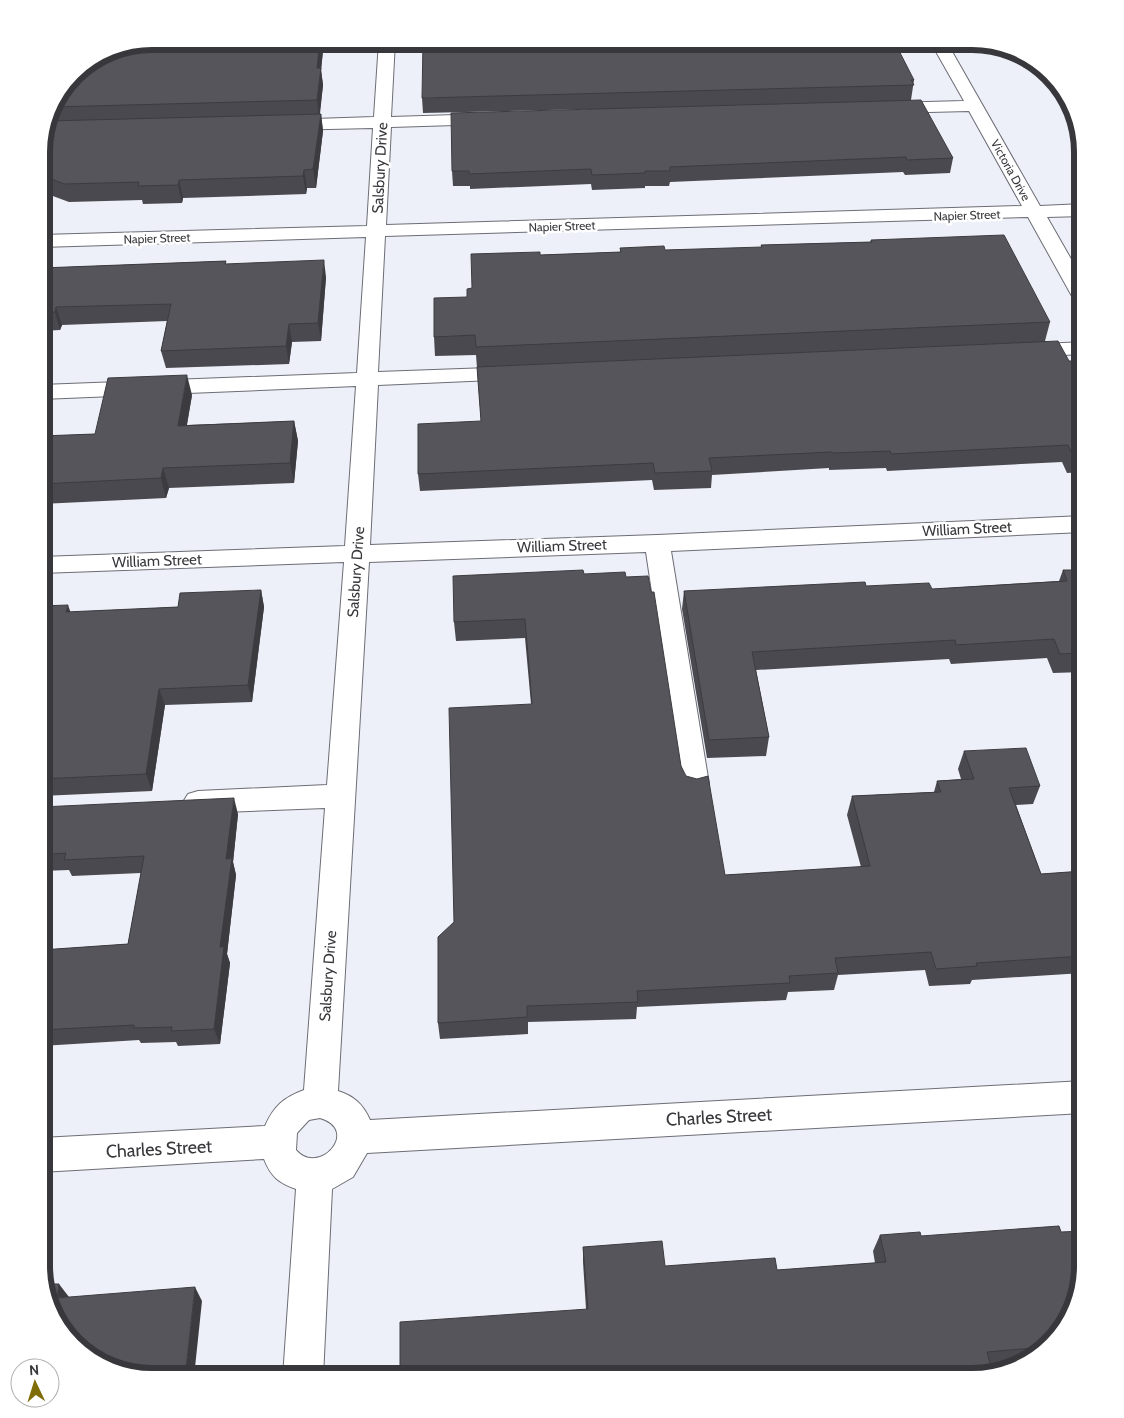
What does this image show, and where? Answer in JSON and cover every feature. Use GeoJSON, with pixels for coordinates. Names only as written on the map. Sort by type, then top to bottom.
{"type":"FeatureCollection","features":[{"type":"Feature","properties":{"kind":"street","name":"Salsbury Drive"},"geometry":{"type":"LineString","coordinates":[[320,1102],[368,380],[386,50]]}},
{"type":"Feature","properties":{"kind":"street","name":"Victoria Drive"},"geometry":{"type":"LineString","coordinates":[[943,50],[1074,282]]}},
{"type":"Feature","properties":{"kind":"street"},"geometry":{"type":"LineString","coordinates":[[872,108],[975,106]]}},
{"type":"Feature","properties":{"kind":"street"},"geometry":{"type":"LineString","coordinates":[[271,125],[506,119]]}},
{"type":"Feature","properties":{"kind":"street","name":"Napier Street"},"geometry":{"type":"LineString","coordinates":[[50,241],[1074,211]]}},
{"type":"Feature","properties":{"kind":"street"},"geometry":{"type":"LineString","coordinates":[[1000,352],[1074,348]]}},
{"type":"Feature","properties":{"kind":"street"},"geometry":{"type":"LineString","coordinates":[[50,392],[536,372]]}},
{"type":"Feature","properties":{"kind":"street","name":"William Street"},"geometry":{"type":"LineString","coordinates":[[50,565],[657,543],[1074,524]]}},
{"type":"Feature","properties":{"kind":"street"},"geometry":{"type":"LineString","coordinates":[[657,543],[695,784]]}},
{"type":"Feature","properties":{"kind":"street"},"geometry":{"type":"LineString","coordinates":[[170,804],[341,796]]}},
{"type":"Feature","properties":{"kind":"street","name":"Charles Street"},"geometry":{"type":"LineString","coordinates":[[356,1137],[1074,1097]]}},
{"type":"Feature","properties":{"kind":"street"},"geometry":{"type":"LineString","coordinates":[[332,1103],[342,1108],[350,1116],[355,1126],[356,1137],[353,1148],[346,1159],[326,1174],[315,1176],[302,1175],[284,1163],[278,1153],[279,1130],[295,1110],[307,1104],[332,1103]]}},
{"type":"Feature","properties":{"kind":"street","name":"Charles Street"},"geometry":{"type":"LineString","coordinates":[[50,1155],[277,1142]]}},
{"type":"Feature","properties":{"kind":"street"},"geometry":{"type":"LineString","coordinates":[[304,1368],[315,1176]]}},
{"type":"Feature","properties":{"kind":"building"},"geometry":{"type":"Polygon","coordinates":[[[152,50],[319,50],[317,68],[321,68],[317,100],[61,107],[75,85],[96,67],[126,53],[152,50]]]}},
{"type":"Feature","properties":{"kind":"building"},"geometry":{"type":"Polygon","coordinates":[[[423,50],[899,50],[914,80],[911,80],[914,85],[422,98],[423,50]]]}},
{"type":"Feature","properties":{"kind":"building"},"geometry":{"type":"Polygon","coordinates":[[[921,100],[953,158],[907,160],[906,157],[670,167],[670,171],[592,175],[591,169],[469,174],[469,171],[452,171],[451,113],[921,100]]]}},
{"type":"Feature","properties":{"kind":"building"},"geometry":{"type":"Polygon","coordinates":[[[321,114],[313,169],[304,170],[303,176],[179,180],[178,185],[138,186],[139,182],[64,184],[50,178],[50,146],[55,121],[321,114]]]}},
{"type":"Feature","properties":{"kind":"building"},"geometry":{"type":"Polygon","coordinates":[[[1004,235],[1050,322],[476,347],[475,335],[434,337],[434,298],[467,297],[467,289],[472,288],[471,254],[540,252],[540,255],[621,252],[620,248],[664,246],[665,250],[762,247],[761,245],[872,242],[871,240],[1004,235]]]}},
{"type":"Feature","properties":{"kind":"building"},"geometry":{"type":"Polygon","coordinates":[[[324,260],[318,323],[289,324],[286,346],[161,351],[171,304],[56,307],[55,312],[50,312],[50,268],[226,261],[225,264],[324,260]]]}},
{"type":"Feature","properties":{"kind":"building"},"geometry":{"type":"Polygon","coordinates":[[[1058,341],[1069,361],[1074,361],[1074,456],[1068,445],[891,454],[890,451],[832,452],[709,458],[712,471],[655,473],[653,463],[418,474],[418,424],[481,421],[477,367],[1058,341]]]}},
{"type":"Feature","properties":{"kind":"building"},"geometry":{"type":"Polygon","coordinates":[[[187,375],[178,426],[294,421],[290,463],[163,468],[161,478],[50,484],[50,436],[95,434],[108,378],[187,375]]]}},
{"type":"Feature","properties":{"kind":"building"},"geometry":{"type":"Polygon","coordinates":[[[583,570],[584,574],[625,572],[626,577],[648,576],[651,592],[654,592],[681,766],[686,776],[697,779],[708,776],[725,875],[870,866],[852,796],[941,792],[937,781],[974,779],[964,751],[1026,748],[1040,786],[1009,788],[1041,874],[1074,872],[1074,957],[976,963],[977,966],[936,969],[931,952],[835,958],[838,973],[789,976],[790,983],[637,991],[638,1002],[527,1006],[527,1017],[438,1023],[438,937],[454,922],[449,708],[532,704],[525,619],[454,622],[453,576],[583,570]]]}},
{"type":"Feature","properties":{"kind":"building"},"geometry":{"type":"Polygon","coordinates":[[[1063,570],[1074,570],[1074,653],[1060,654],[1054,639],[956,645],[955,640],[752,652],[769,737],[709,740],[684,591],[865,582],[866,586],[929,583],[932,589],[1067,581],[1063,570]]]}},
{"type":"Feature","properties":{"kind":"building"},"geometry":{"type":"Polygon","coordinates":[[[261,590],[248,685],[159,689],[146,774],[50,779],[50,606],[68,605],[66,612],[178,607],[180,593],[261,590]]]}},
{"type":"Feature","properties":{"kind":"building"},"geometry":{"type":"Polygon","coordinates":[[[234,798],[226,859],[232,858],[220,947],[224,947],[214,1029],[171,1031],[172,1027],[134,1028],[134,1025],[50,1030],[50,949],[128,944],[144,856],[64,860],[66,853],[50,854],[50,807],[234,798]]]}},
{"type":"Feature","properties":{"kind":"building"},"geometry":{"type":"Polygon","coordinates":[[[1059,1226],[1061,1232],[1074,1231],[1074,1266],[1071,1292],[1053,1328],[1032,1348],[987,1352],[991,1366],[972,1368],[400,1368],[400,1322],[588,1309],[583,1247],[662,1241],[665,1266],[775,1258],[777,1270],[886,1262],[880,1235],[920,1232],[921,1236],[1059,1226]]]}},
{"type":"Feature","properties":{"kind":"building"},"geometry":{"type":"Polygon","coordinates":[[[52,1284],[59,1284],[57,1298],[195,1287],[186,1368],[152,1368],[119,1363],[85,1343],[64,1317],[53,1292],[52,1284]]]}}]}
